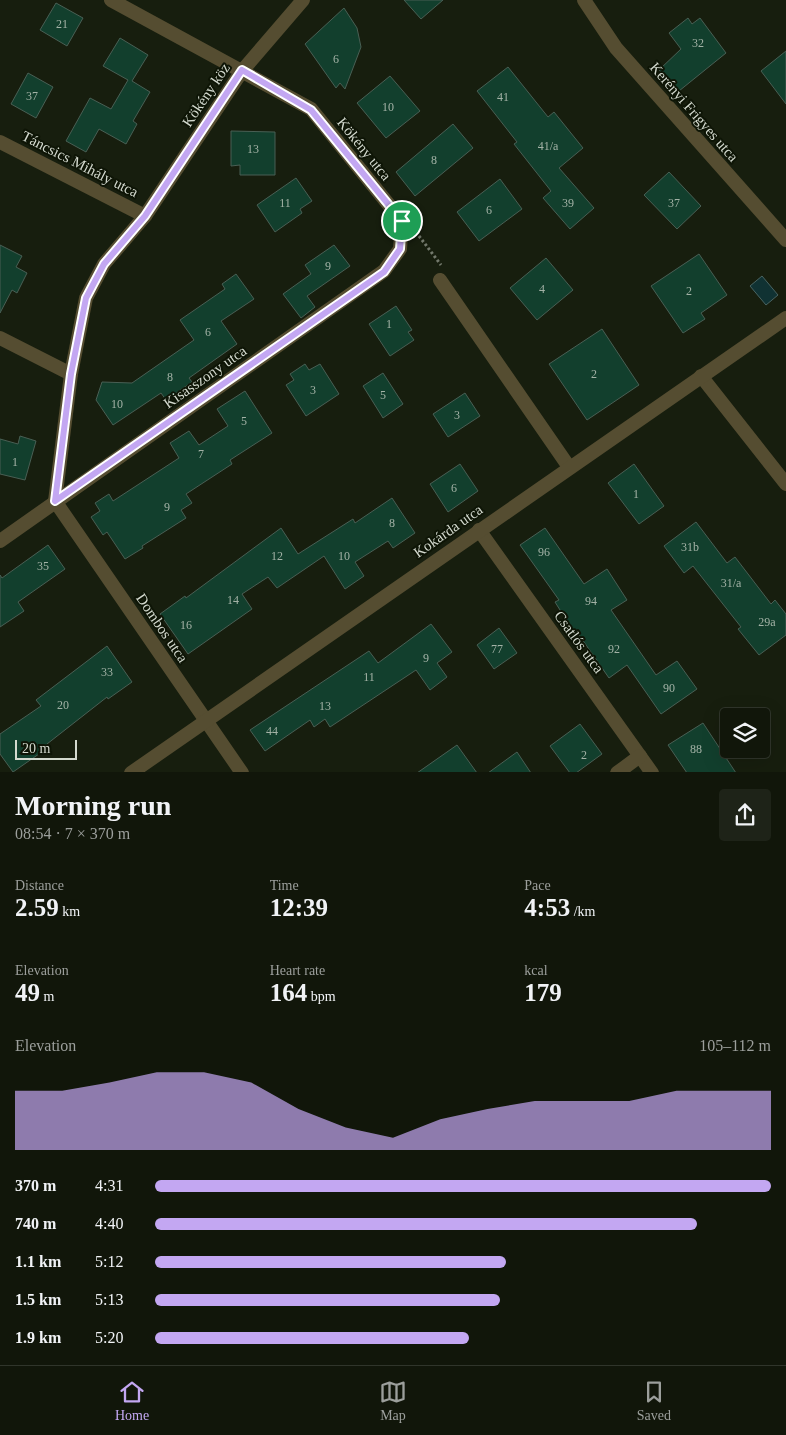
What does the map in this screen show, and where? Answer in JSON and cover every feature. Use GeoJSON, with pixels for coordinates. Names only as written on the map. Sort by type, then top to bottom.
{"type":"FeatureCollection","features":[{"type":"Feature","properties":{"kind":"street","name":"Kökény utca"},"geometry":{"type":"LineString","coordinates":[[110,0],[242,70],[311,110],[402,221]]}},
{"type":"Feature","properties":{"kind":"street","name":"Kökény köz"},"geometry":{"type":"LineString","coordinates":[[55,501],[71,374],[86,298],[104,264],[145,216],[242,70],[303,0]]}},
{"type":"Feature","properties":{"kind":"street","name":"Kerényi Frigyes utca"},"geometry":{"type":"LineString","coordinates":[[584,0],[616,48],[786,240]]}},
{"type":"Feature","properties":{"kind":"street","name":"Táncsics Mihály utca"},"geometry":{"type":"LineString","coordinates":[[0,142],[145,216]]}},
{"type":"Feature","properties":{"kind":"street","name":"Kisasszony utca"},"geometry":{"type":"LineString","coordinates":[[0,541],[384,272],[400,249],[402,221]]}},
{"type":"Feature","properties":{"kind":"street"},"geometry":{"type":"LineString","coordinates":[[440,280],[569,467]]}},
{"type":"Feature","properties":{"kind":"street","name":"Kokárda utca"},"geometry":{"type":"LineString","coordinates":[[131,772],[786,318]]}},
{"type":"Feature","properties":{"kind":"street"},"geometry":{"type":"LineString","coordinates":[[0,338],[71,374]]}},
{"type":"Feature","properties":{"kind":"street"},"geometry":{"type":"LineString","coordinates":[[702,376],[786,484]]}},
{"type":"Feature","properties":{"kind":"street","name":"Dombos utca"},"geometry":{"type":"LineString","coordinates":[[55,501],[242,772]]}},
{"type":"Feature","properties":{"kind":"street","name":"Csatlós utca"},"geometry":{"type":"LineString","coordinates":[[479,530],[652,772]]}},
{"type":"Feature","properties":{"kind":"street"},"geometry":{"type":"LineString","coordinates":[[616,772],[640,756]]}},
{"type":"Feature","properties":{"kind":"path"},"geometry":{"type":"LineString","coordinates":[[402,221],[410,225],[442,266],[440,280]]}},
{"type":"Feature","properties":{"kind":"water"},"geometry":{"type":"Polygon","coordinates":[[[762,276],[778,295],[766,305],[750,286],[762,276]]]}},
{"type":"Feature","properties":{"kind":"building"},"geometry":{"type":"Polygon","coordinates":[[[404,0],[443,0],[421,19],[404,0]]]}},
{"type":"Feature","properties":{"kind":"building"},"geometry":{"type":"Polygon","coordinates":[[[56,3],[83,18],[67,46],[40,30],[56,3]]]}},
{"type":"Feature","properties":{"kind":"building"},"geometry":{"type":"Polygon","coordinates":[[[344,8],[357,28],[361,47],[345,89],[340,83],[336,88],[305,44],[344,8]]]}},
{"type":"Feature","properties":{"kind":"building"},"geometry":{"type":"Polygon","coordinates":[[[688,18],[692,24],[700,18],[726,53],[679,91],[659,70],[681,49],[669,33],[688,18]]]}},
{"type":"Feature","properties":{"kind":"building"},"geometry":{"type":"Polygon","coordinates":[[[120,38],[148,55],[132,81],[150,92],[133,121],[137,124],[126,144],[99,129],[86,152],[66,141],[90,98],[111,109],[128,80],[103,66],[120,38]]]}},
{"type":"Feature","properties":{"kind":"building"},"geometry":{"type":"Polygon","coordinates":[[[786,51],[786,104],[761,71],[786,51]]]}},
{"type":"Feature","properties":{"kind":"building"},"geometry":{"type":"Polygon","coordinates":[[[508,67],[548,117],[554,112],[583,148],[559,168],[594,208],[570,229],[543,198],[551,191],[514,144],[517,142],[477,91],[508,67]]]}},
{"type":"Feature","properties":{"kind":"building"},"geometry":{"type":"Polygon","coordinates":[[[28,73],[53,87],[36,118],[11,104],[28,73]]]}},
{"type":"Feature","properties":{"kind":"building"},"geometry":{"type":"Polygon","coordinates":[[[390,76],[420,111],[386,138],[357,103],[390,76]]]}},
{"type":"Feature","properties":{"kind":"building"},"geometry":{"type":"Polygon","coordinates":[[[453,124],[473,148],[415,196],[396,172],[453,124]]]}},
{"type":"Feature","properties":{"kind":"building"},"geometry":{"type":"Polygon","coordinates":[[[231,131],[275,132],[275,175],[240,175],[240,165],[231,166],[231,131]]]}},
{"type":"Feature","properties":{"kind":"building"},"geometry":{"type":"Polygon","coordinates":[[[669,172],[701,206],[677,229],[644,195],[669,172]]]}},
{"type":"Feature","properties":{"kind":"building"},"geometry":{"type":"Polygon","coordinates":[[[296,178],[312,201],[300,209],[302,213],[275,232],[257,205],[296,178]]]}},
{"type":"Feature","properties":{"kind":"building"},"geometry":{"type":"Polygon","coordinates":[[[500,179],[522,209],[479,241],[457,212],[500,179]]]}},
{"type":"Feature","properties":{"kind":"building"},"geometry":{"type":"Polygon","coordinates":[[[0,245],[22,256],[16,267],[27,273],[17,293],[12,290],[0,313],[0,245]]]}},
{"type":"Feature","properties":{"kind":"building"},"geometry":{"type":"Polygon","coordinates":[[[334,245],[350,266],[307,296],[315,307],[301,318],[283,294],[311,274],[305,265],[334,245]]]}},
{"type":"Feature","properties":{"kind":"building"},"geometry":{"type":"Polygon","coordinates":[[[699,254],[727,295],[701,313],[705,319],[683,333],[651,286],[699,254]]]}},
{"type":"Feature","properties":{"kind":"building"},"geometry":{"type":"Polygon","coordinates":[[[546,258],[573,290],[537,320],[510,288],[546,258]]]}},
{"type":"Feature","properties":{"kind":"building"},"geometry":{"type":"Polygon","coordinates":[[[236,274],[254,299],[221,321],[237,344],[189,378],[192,382],[166,400],[161,393],[113,425],[96,400],[102,382],[132,383],[194,340],[180,320],[225,289],[222,284],[236,274]]]}},
{"type":"Feature","properties":{"kind":"building"},"geometry":{"type":"Polygon","coordinates":[[[396,306],[412,330],[408,332],[414,340],[390,356],[369,324],[396,306]]]}},
{"type":"Feature","properties":{"kind":"building"},"geometry":{"type":"Polygon","coordinates":[[[602,329],[639,385],[587,420],[549,364],[602,329]]]}},
{"type":"Feature","properties":{"kind":"building"},"geometry":{"type":"Polygon","coordinates":[[[305,364],[309,370],[320,364],[339,394],[306,416],[286,385],[294,380],[290,374],[305,364]]]}},
{"type":"Feature","properties":{"kind":"building"},"geometry":{"type":"Polygon","coordinates":[[[383,373],[403,404],[383,418],[363,386],[383,373]]]}},
{"type":"Feature","properties":{"kind":"building"},"geometry":{"type":"Polygon","coordinates":[[[245,391],[272,433],[230,460],[232,464],[186,494],[192,503],[181,510],[186,518],[125,559],[107,532],[103,535],[91,517],[100,511],[95,503],[109,494],[113,501],[179,458],[170,443],[189,431],[199,445],[228,426],[217,409],[245,391]]]}},
{"type":"Feature","properties":{"kind":"building"},"geometry":{"type":"Polygon","coordinates":[[[465,393],[480,416],[448,437],[433,414],[465,393]]]}},
{"type":"Feature","properties":{"kind":"building"},"geometry":{"type":"Polygon","coordinates":[[[20,436],[36,441],[25,480],[0,474],[0,439],[18,444],[20,436]]]}},
{"type":"Feature","properties":{"kind":"building"},"geometry":{"type":"Polygon","coordinates":[[[460,464],[478,491],[448,512],[430,484],[460,464]]]}},
{"type":"Feature","properties":{"kind":"building"},"geometry":{"type":"Polygon","coordinates":[[[634,464],[664,506],[639,524],[608,483],[634,464]]]}},
{"type":"Feature","properties":{"kind":"building"},"geometry":{"type":"Polygon","coordinates":[[[392,498],[415,533],[393,548],[388,541],[355,562],[364,576],[345,589],[324,556],[277,588],[268,577],[242,594],[252,609],[188,654],[160,614],[185,596],[186,598],[281,528],[298,554],[353,519],[355,523],[392,498]]]}},
{"type":"Feature","properties":{"kind":"building"},"geometry":{"type":"Polygon","coordinates":[[[696,522],[727,563],[735,557],[771,604],[775,600],[786,614],[786,635],[759,655],[738,629],[741,627],[693,566],[684,573],[664,546],[696,522]]]}},
{"type":"Feature","properties":{"kind":"building"},"geometry":{"type":"Polygon","coordinates":[[[545,528],[584,584],[607,569],[627,600],[611,610],[656,675],[677,661],[697,689],[661,714],[627,665],[609,678],[577,632],[575,634],[555,602],[559,600],[520,545],[545,528]]]}},
{"type":"Feature","properties":{"kind":"building"},"geometry":{"type":"Polygon","coordinates":[[[48,545],[65,569],[18,602],[24,611],[0,627],[0,575],[2,578],[48,545]]]}},
{"type":"Feature","properties":{"kind":"building"},"geometry":{"type":"Polygon","coordinates":[[[431,624],[452,652],[437,663],[447,677],[430,690],[416,670],[330,727],[325,719],[314,727],[310,720],[265,751],[250,730],[369,651],[378,663],[431,624]]]}},
{"type":"Feature","properties":{"kind":"building"},"geometry":{"type":"Polygon","coordinates":[[[499,628],[517,653],[494,669],[477,645],[499,628]]]}},
{"type":"Feature","properties":{"kind":"building"},"geometry":{"type":"Polygon","coordinates":[[[107,646],[132,682],[108,699],[107,697],[47,744],[49,747],[13,772],[0,754],[0,734],[41,706],[36,700],[107,646]]]}},
{"type":"Feature","properties":{"kind":"building"},"geometry":{"type":"Polygon","coordinates":[[[703,723],[720,749],[720,758],[726,758],[735,772],[686,772],[668,745],[703,723]]]}},
{"type":"Feature","properties":{"kind":"building"},"geometry":{"type":"Polygon","coordinates":[[[580,724],[602,754],[577,772],[569,772],[550,746],[580,724]]]}},
{"type":"Feature","properties":{"kind":"building"},"geometry":{"type":"Polygon","coordinates":[[[457,745],[476,772],[418,772],[457,745]]]}},
{"type":"Feature","properties":{"kind":"building"},"geometry":{"type":"Polygon","coordinates":[[[517,752],[530,772],[489,772],[517,752]]]}},
{"type":"Feature","properties":{"kind":"route"},"geometry":{"type":"LineString","coordinates":[[242,70],[311,110],[402,221],[400,249],[384,272],[55,501],[71,374],[86,298],[104,264],[145,216],[242,70]]}}]}
